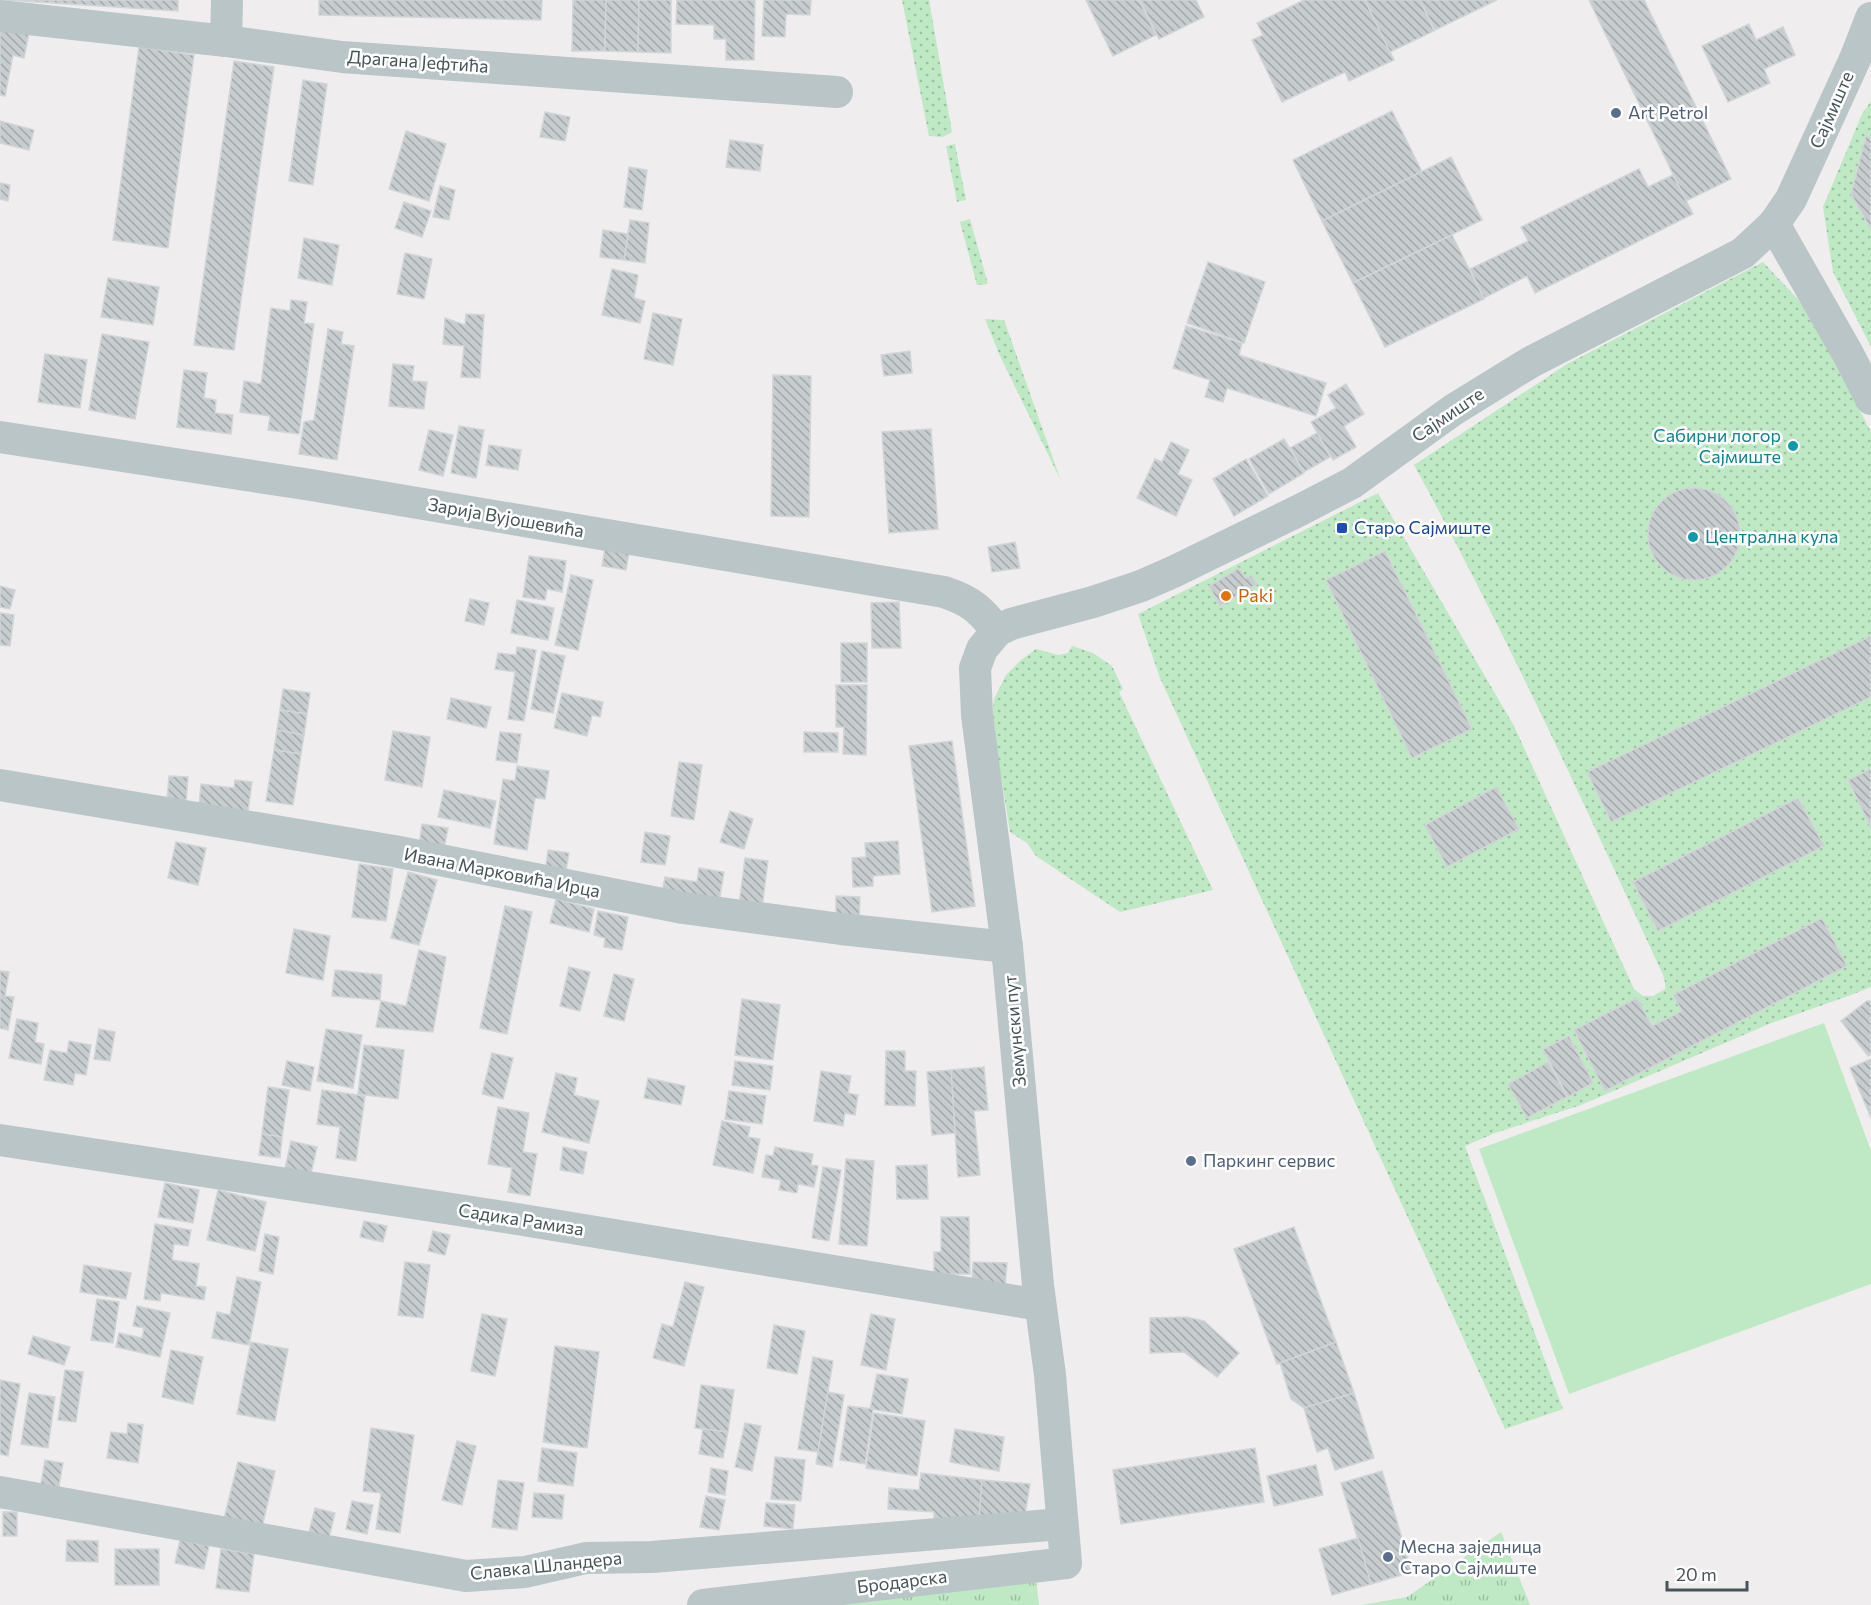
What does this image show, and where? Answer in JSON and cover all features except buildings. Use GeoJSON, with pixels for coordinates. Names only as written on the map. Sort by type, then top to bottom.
{"type":"FeatureCollection","features":[{"type":"Feature","properties":{"kind":"street"},"geometry":{"type":"LineString","coordinates":[[226,0],[226,41]]}},
{"type":"Feature","properties":{"kind":"street","name":"Драгана Јефтића"},"geometry":{"type":"LineString","coordinates":[[0,16],[226,41],[342,57],[837,92]]}},
{"type":"Feature","properties":{"kind":"street","name":"Сајмиште"},"geometry":{"type":"LineString","coordinates":[[998,631],[1024,620],[1116,594],[1173,572],[1300,510],[1352,483],[1453,410],[1531,362],[1743,253],[1774,224],[1791,199],[1863,57],[1871,18]]}},
{"type":"Feature","properties":{"kind":"street"},"geometry":{"type":"LineString","coordinates":[[1774,224],[1871,399]]}},
{"type":"Feature","properties":{"kind":"street","name":"Зарија Вујошевића"},"geometry":{"type":"LineString","coordinates":[[0,437],[311,485],[944,592],[962,598],[981,611],[998,631]]}},
{"type":"Feature","properties":{"kind":"street","name":"Земунски пут"},"geometry":{"type":"LineString","coordinates":[[998,631],[982,649],[975,668],[977,716],[1007,947],[1040,1305],[1050,1375],[1066,1563]]}},
{"type":"Feature","properties":{"kind":"street","name":"Ивана Марковића Ирца"},"geometry":{"type":"LineString","coordinates":[[0,785],[394,851],[683,908],[841,929],[1007,947]]}},
{"type":"Feature","properties":{"kind":"street","name":"Садика Рамиза"},"geometry":{"type":"LineString","coordinates":[[0,1140],[517,1220],[1040,1305]]}},
{"type":"Feature","properties":{"kind":"street","name":"Славка Шландера"},"geometry":{"type":"LineString","coordinates":[[0,1492],[466,1576],[525,1572],[586,1558],[651,1557],[1062,1524]]}},
{"type":"Feature","properties":{"kind":"street","name":"Бродарска"},"geometry":{"type":"LineString","coordinates":[[703,1605],[1066,1563]]}},
{"type":"Feature","properties":{"kind":"green space"},"geometry":{"type":"Polygon","coordinates":[[[902,0],[929,0],[952,132],[943,137],[929,136],[902,0]]]}},
{"type":"Feature","properties":{"kind":"green space"},"geometry":{"type":"Polygon","coordinates":[[[1871,101],[1871,347],[1833,272],[1823,207],[1862,114],[1871,101]]]}},
{"type":"Feature","properties":{"kind":"green space"},"geometry":{"type":"Polygon","coordinates":[[[955,144],[966,200],[957,202],[946,146],[955,144]]]}},
{"type":"Feature","properties":{"kind":"green space"},"geometry":{"type":"Polygon","coordinates":[[[970,219],[988,284],[977,285],[960,222],[970,219]]]}},
{"type":"Feature","properties":{"kind":"green space"},"geometry":{"type":"Polygon","coordinates":[[[1763,262],[1806,308],[1871,432],[1871,987],[1769,1024],[1581,1105],[1495,1133],[1465,1146],[1563,1409],[1505,1429],[1160,678],[1138,614],[1378,493],[1514,726],[1634,989],[1643,996],[1653,996],[1665,989],[1663,975],[1512,654],[1414,465],[1567,364],[1763,262]]]}},
{"type":"Feature","properties":{"kind":"green space"},"geometry":{"type":"Polygon","coordinates":[[[985,319],[1004,320],[1061,481],[1000,356],[985,319]]]}},
{"type":"Feature","properties":{"kind":"green space"},"geometry":{"type":"Polygon","coordinates":[[[1072,646],[1093,653],[1112,666],[1123,689],[1119,692],[1213,890],[1120,912],[1036,856],[1027,843],[1010,832],[992,720],[994,699],[1006,675],[1036,649],[1058,655],[1068,653],[1072,646]]]}},
{"type":"Feature","properties":{"kind":"green space"},"geometry":{"type":"Polygon","coordinates":[[[1824,1023],[1871,1151],[1871,1284],[1569,1394],[1479,1149],[1824,1023]]]}},
{"type":"Feature","properties":{"kind":"green space"},"geometry":{"type":"Polygon","coordinates":[[[1501,1532],[1530,1605],[1361,1605],[1407,1597],[1501,1532]]]}},
{"type":"Feature","properties":{"kind":"green space"},"geometry":{"type":"Polygon","coordinates":[[[1036,1579],[1039,1605],[801,1605],[1036,1579]]]}},
{"type":"Feature","properties":{"kind":"place","name":"Art Petrol"},"geometry":{"type":"Point","coordinates":[1616,113]}},
{"type":"Feature","properties":{"kind":"place","name":"Сабирни логор Сајмиште"},"geometry":{"type":"Point","coordinates":[1793,446]}},
{"type":"Feature","properties":{"kind":"place","name":"Старо Сајмиште"},"geometry":{"type":"Point","coordinates":[1342,528]}},
{"type":"Feature","properties":{"kind":"place","name":"Централна кула"},"geometry":{"type":"Point","coordinates":[1693,537]}},
{"type":"Feature","properties":{"kind":"place","name":"Paki"},"geometry":{"type":"Point","coordinates":[1226,596]}},
{"type":"Feature","properties":{"kind":"place","name":"Паркинг сервис"},"geometry":{"type":"Point","coordinates":[1191,1161]}},
{"type":"Feature","properties":{"kind":"place","name":"Месна заједница Старо Сајмиште"},"geometry":{"type":"Point","coordinates":[1388,1557]}}]}
